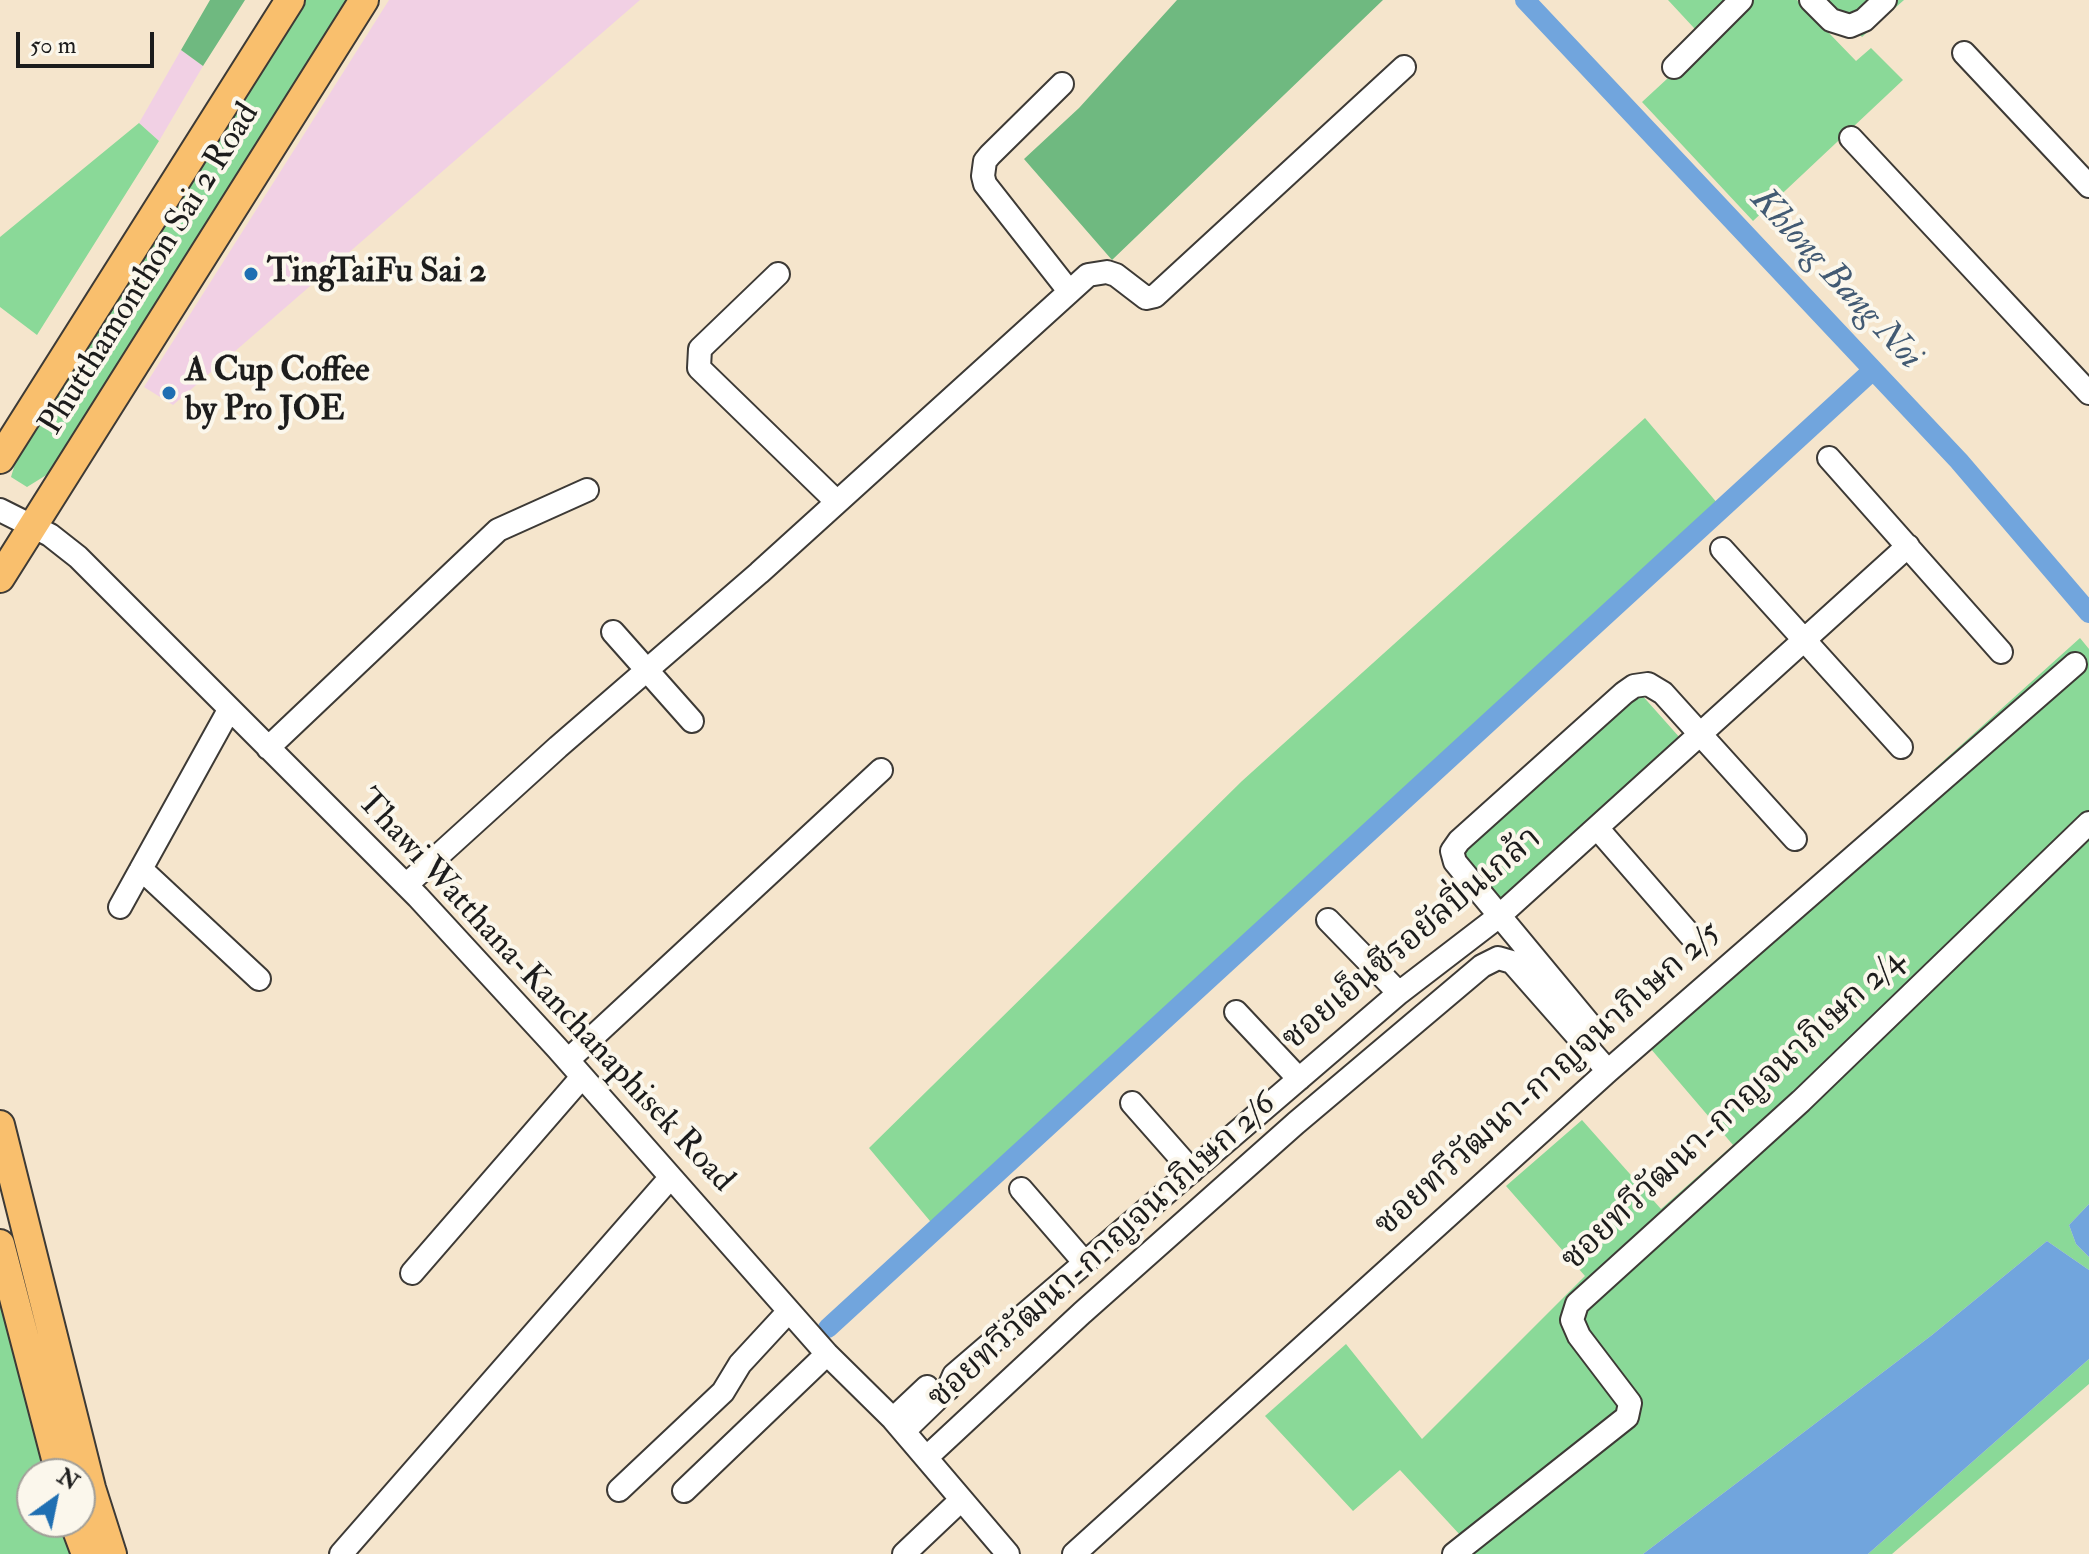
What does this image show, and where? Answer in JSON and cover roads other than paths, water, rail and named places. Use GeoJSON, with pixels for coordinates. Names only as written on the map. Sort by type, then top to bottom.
{"type":"FeatureCollection","features":[{"type":"Feature","properties":{"kind":"main road","name":"Phutthamonthon Sai 2 Road"},"geometry":{"type":"LineString","coordinates":[[0,459],[290,0]]}},
{"type":"Feature","properties":{"kind":"main road","name":"Phutthamonthon Sai 2 Road"},"geometry":{"type":"LineString","coordinates":[[0,578],[364,0]]}},
{"type":"Feature","properties":{"kind":"main road"},"geometry":{"type":"LineString","coordinates":[[0,1125],[91,1488],[112,1554]]}},
{"type":"Feature","properties":{"kind":"main road"},"geometry":{"type":"LineString","coordinates":[[0,1244],[56,1458]]}},
{"type":"Feature","properties":{"kind":"street"},"geometry":{"type":"LineString","coordinates":[[1674,67],[1741,0]]}},
{"type":"Feature","properties":{"kind":"street"},"geometry":{"type":"LineString","coordinates":[[1811,0],[1831,20],[1850,26],[1864,20],[1885,0]]}},
{"type":"Feature","properties":{"kind":"street"},"geometry":{"type":"LineString","coordinates":[[1964,53],[2089,186]]}},
{"type":"Feature","properties":{"kind":"street"},"geometry":{"type":"LineString","coordinates":[[406,885],[1088,275],[1107,272],[1146,298],[1155,296],[1404,67]]}},
{"type":"Feature","properties":{"kind":"street"},"geometry":{"type":"LineString","coordinates":[[1062,84],[990,155],[985,161],[983,176],[985,184],[1069,291]]}},
{"type":"Feature","properties":{"kind":"street"},"geometry":{"type":"LineString","coordinates":[[1851,138],[2089,393]]}},
{"type":"Feature","properties":{"kind":"street"},"geometry":{"type":"LineString","coordinates":[[778,274],[700,349],[699,368],[837,502]]}},
{"type":"Feature","properties":{"kind":"street"},"geometry":{"type":"LineString","coordinates":[[1829,458],[2001,652]]}},
{"type":"Feature","properties":{"kind":"street"},"geometry":{"type":"LineString","coordinates":[[268,748],[498,530],[587,490]]}},
{"type":"Feature","properties":{"kind":"street","name":"Thawi Watthana-Kanchanaphisek Road"},"geometry":{"type":"LineString","coordinates":[[0,510],[32,526],[78,557],[406,885],[575,1068],[827,1354],[927,1457],[1008,1554]]}},
{"type":"Feature","properties":{"kind":"street","name":"ซอยเอ็นซีรอยัลปิ่นเกล้า"},"geometry":{"type":"LineString","coordinates":[[898,1425],[1399,993],[1498,917],[1908,546]]}},
{"type":"Feature","properties":{"kind":"street"},"geometry":{"type":"LineString","coordinates":[[1722,549],[1901,747]]}},
{"type":"Feature","properties":{"kind":"street"},"geometry":{"type":"LineString","coordinates":[[613,632],[692,721]]}},
{"type":"Feature","properties":{"kind":"street","name":"ซอยทวีวัฒนา-กาญจนาภิเษก 2/5"},"geometry":{"type":"LineString","coordinates":[[1074,1554],[1608,1071],[2075,664]]}},
{"type":"Feature","properties":{"kind":"street"},"geometry":{"type":"LineString","coordinates":[[1596,1032],[1455,862],[1452,851],[1459,841],[1634,686],[1648,684],[1663,693],[1795,839]]}},
{"type":"Feature","properties":{"kind":"street"},"geometry":{"type":"LineString","coordinates":[[120,907],[229,710]]}},
{"type":"Feature","properties":{"kind":"street"},"geometry":{"type":"LineString","coordinates":[[412,1273],[575,1068],[881,770]]}},
{"type":"Feature","properties":{"kind":"street","name":"ซอยทวีวัฒนา-กาญจนาภิเษก 2/4"},"geometry":{"type":"LineString","coordinates":[[1454,1554],[1627,1417],[1630,1403],[1579,1336],[1572,1320],[1577,1304],[1801,1101],[2089,823]]}},
{"type":"Feature","properties":{"kind":"street"},"geometry":{"type":"LineString","coordinates":[[1598,829],[1691,936]]}},
{"type":"Feature","properties":{"kind":"street"},"geometry":{"type":"LineString","coordinates":[[141,869],[259,979]]}},
{"type":"Feature","properties":{"kind":"street"},"geometry":{"type":"LineString","coordinates":[[1328,920],[1399,993]]}},
{"type":"Feature","properties":{"kind":"street","name":"ซอยทวีวัฒนา-กาญจนาภิเษก 2/6"},"geometry":{"type":"LineString","coordinates":[[927,1457],[1082,1313],[1284,1133],[1482,966],[1498,958],[1512,962],[1608,1071]]}},
{"type":"Feature","properties":{"kind":"street"},"geometry":{"type":"LineString","coordinates":[[1236,1012],[1299,1079]]}},
{"type":"Feature","properties":{"kind":"street"},"geometry":{"type":"LineString","coordinates":[[1132,1103],[1192,1171]]}},
{"type":"Feature","properties":{"kind":"street"},"geometry":{"type":"LineString","coordinates":[[341,1554],[670,1178]]}},
{"type":"Feature","properties":{"kind":"street"},"geometry":{"type":"LineString","coordinates":[[1021,1189],[1085,1263]]}},
{"type":"Feature","properties":{"kind":"street"},"geometry":{"type":"LineString","coordinates":[[619,1490],[723,1392],[740,1364],[789,1311]]}},
{"type":"Feature","properties":{"kind":"street"},"geometry":{"type":"LineString","coordinates":[[684,1491],[827,1354]]}},
{"type":"Feature","properties":{"kind":"street"},"geometry":{"type":"LineString","coordinates":[[904,1554],[961,1500]]}},
{"type":"Feature","properties":{"kind":"water"},"geometry":{"type":"Polygon","coordinates":[[[2089,1204],[2089,1257],[2076,1244],[2069,1225],[2089,1204]]]}},
{"type":"Feature","properties":{"kind":"water"},"geometry":{"type":"Polygon","coordinates":[[[2047,1241],[2089,1270],[2089,1359],[1868,1554],[1643,1554],[1932,1335],[2047,1241]]]}},
{"type":"Feature","properties":{"kind":"waterway","name":"Khlong Bang Noi"},"geometry":{"type":"LineString","coordinates":[[1525,0],[1959,461],[2089,613]]}},
{"type":"Feature","properties":{"kind":"waterway"},"geometry":{"type":"LineString","coordinates":[[828,1328],[1872,371]]}},
{"type":"Feature","properties":{"kind":"place","name":"TingTaiFu Sai 2"},"geometry":{"type":"Point","coordinates":[251,274]}},
{"type":"Feature","properties":{"kind":"place","name":"A Cup Coffee by Pro JOE"},"geometry":{"type":"Point","coordinates":[169,393]}}]}
